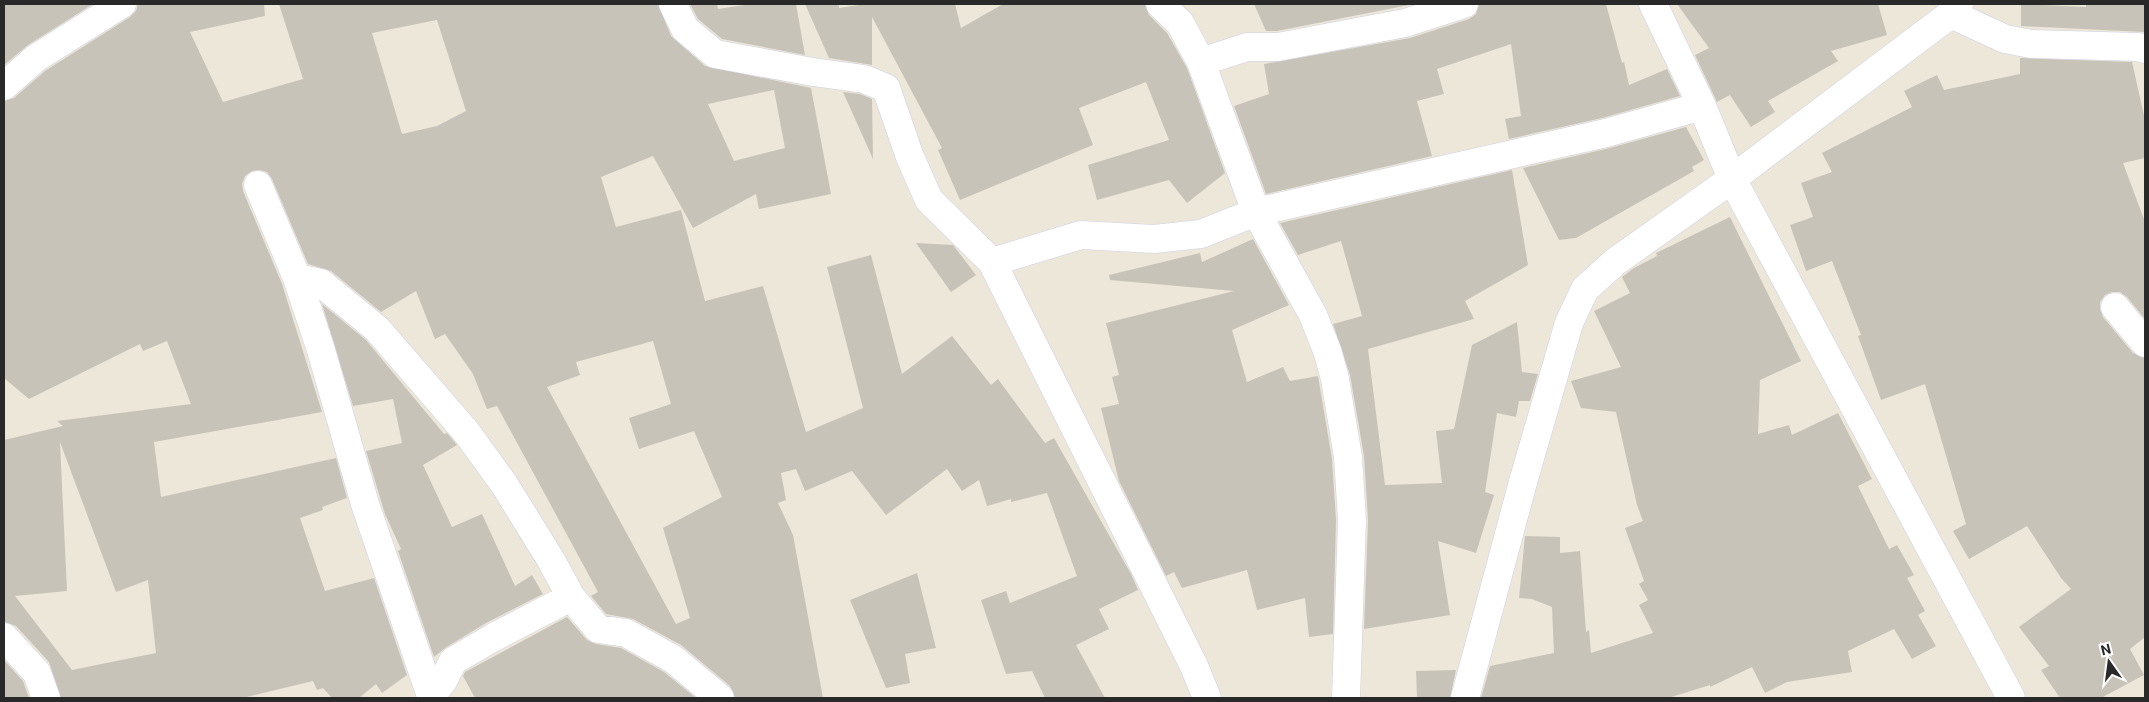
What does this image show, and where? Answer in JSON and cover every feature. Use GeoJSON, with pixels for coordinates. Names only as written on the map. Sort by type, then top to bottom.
{"type":"FeatureCollection","features":[{"type":"Feature","properties":{"kind":"street"},"geometry":{"type":"LineString","coordinates":[[4,86],[36,58],[122,4]]}},
{"type":"Feature","properties":{"kind":"street"},"geometry":{"type":"LineString","coordinates":[[673,4],[685,29],[715,54],[813,72],[864,79],[886,88],[910,157],[929,200],[992,262],[1194,666],[1207,698]]}},
{"type":"Feature","properties":{"kind":"street"},"geometry":{"type":"LineString","coordinates":[[1160,4],[1180,23],[1201,62],[1256,212],[1313,315],[1328,353],[1335,379],[1348,457],[1352,520],[1346,698]]}},
{"type":"Feature","properties":{"kind":"street"},"geometry":{"type":"LineString","coordinates":[[1201,62],[1247,47],[1278,48],[1406,23],[1464,4]]}},
{"type":"Feature","properties":{"kind":"street"},"geometry":{"type":"LineString","coordinates":[[1653,4],[1702,106],[1732,179],[1916,518],[2011,698]]}},
{"type":"Feature","properties":{"kind":"street"},"geometry":{"type":"LineString","coordinates":[[1465,698],[1512,520],[1566,333],[1585,289],[1615,262],[1732,179],[1955,9],[2005,39],[2031,44],[2138,47],[2145,49]]}},
{"type":"Feature","properties":{"kind":"street"},"geometry":{"type":"LineString","coordinates":[[992,262],[1081,235],[1154,239],[1201,234],[1256,212],[1589,137],[1702,106]]}},
{"type":"Feature","properties":{"kind":"street"},"geometry":{"type":"LineString","coordinates":[[258,185],[297,278],[321,350],[365,504],[431,697]]}},
{"type":"Feature","properties":{"kind":"street"},"geometry":{"type":"LineString","coordinates":[[297,278],[321,283],[377,329],[467,433],[504,484],[551,560],[570,597],[598,629],[626,633],[665,655],[695,675],[720,698]]}},
{"type":"Feature","properties":{"kind":"street"},"geometry":{"type":"LineString","coordinates":[[2115,307],[2145,343]]}},
{"type":"Feature","properties":{"kind":"street"},"geometry":{"type":"LineString","coordinates":[[431,697],[443,681],[453,661],[570,597]]}},
{"type":"Feature","properties":{"kind":"street"},"geometry":{"type":"LineString","coordinates":[[4,637],[37,673],[46,698]]}},
{"type":"Feature","properties":{"kind":"building"},"geometry":{"type":"Polygon","coordinates":[[[4,4],[93,4],[28,45],[4,65],[4,4]]]}},
{"type":"Feature","properties":{"kind":"building"},"geometry":{"type":"Polygon","coordinates":[[[138,4],[264,4],[265,16],[190,32],[223,102],[303,79],[279,4],[658,4],[671,36],[705,66],[811,88],[831,194],[759,209],[756,194],[693,228],[653,156],[601,177],[616,227],[681,210],[705,301],[763,286],[806,432],[863,408],[827,267],[871,255],[902,374],[952,336],[991,385],[998,379],[1045,443],[1054,438],[1131,574],[1138,590],[1099,609],[1109,629],[1076,645],[1105,698],[1045,698],[1032,671],[1006,674],[981,600],[1006,591],[1010,603],[1077,576],[1047,493],[1011,502],[1011,499],[987,506],[979,480],[962,491],[947,469],[886,515],[852,471],[805,491],[796,469],[781,473],[786,500],[778,503],[793,535],[823,698],[735,698],[730,686],[681,645],[633,619],[606,614],[591,596],[598,592],[497,406],[487,409],[473,374],[445,334],[435,339],[416,291],[381,312],[331,271],[308,264],[272,179],[267,172],[259,170],[252,171],[245,176],[242,184],[243,191],[282,284],[322,412],[154,442],[161,497],[336,458],[347,498],[322,507],[323,510],[300,518],[325,591],[374,578],[407,675],[382,693],[376,684],[359,698],[332,698],[323,688],[317,690],[313,681],[242,698],[61,698],[49,662],[16,626],[4,622],[4,440],[63,426],[57,421],[191,404],[167,341],[143,351],[140,344],[29,399],[4,378],[4,101],[14,98],[45,71],[130,17],[136,11],[138,4]],[[437,20],[372,33],[402,134],[437,126],[466,111],[437,20]],[[774,90],[708,104],[734,161],[785,148],[774,90]],[[653,341],[576,362],[580,375],[547,387],[676,624],[690,618],[663,528],[722,497],[694,431],[639,449],[629,418],[671,404],[653,341]],[[60,442],[67,591],[15,596],[72,670],[156,653],[148,580],[116,592],[60,442]]]}},
{"type":"Feature","properties":{"kind":"building"},"geometry":{"type":"Polygon","coordinates":[[[690,4],[717,4],[718,9],[751,4],[796,4],[805,55],[722,39],[698,19],[690,4]]]}},
{"type":"Feature","properties":{"kind":"building"},"geometry":{"type":"Polygon","coordinates":[[[805,4],[839,4],[839,8],[865,4],[955,4],[961,28],[1003,4],[1145,4],[1149,15],[1167,33],[1187,68],[1225,173],[1187,203],[1169,180],[1097,200],[1088,165],[1169,140],[1146,82],[1079,108],[1093,145],[960,200],[938,150],[942,148],[872,17],[872,65],[829,58],[805,4]]]}},
{"type":"Feature","properties":{"kind":"building"},"geometry":{"type":"Polygon","coordinates":[[[1254,4],[1414,4],[1277,31],[1266,31],[1254,4]]]}},
{"type":"Feature","properties":{"kind":"building"},"geometry":{"type":"Polygon","coordinates":[[[1479,4],[1606,4],[1629,85],[1667,69],[1680,96],[1602,118],[1509,139],[1505,119],[1521,116],[1511,44],[1437,69],[1444,94],[1417,101],[1432,156],[1266,194],[1234,106],[1269,94],[1264,64],[1410,38],[1469,19],[1476,14],[1479,4]]]}},
{"type":"Feature","properties":{"kind":"building"},"geometry":{"type":"Polygon","coordinates":[[[1677,4],[1878,4],[1887,35],[1831,51],[1838,61],[1768,101],[1775,112],[1751,127],[1730,95],[1717,102],[1695,55],[1709,48],[1677,4]]]}},
{"type":"Feature","properties":{"kind":"building"},"geometry":{"type":"Polygon","coordinates":[[[2021,4],[2086,7],[2086,4],[2144,4],[2144,32],[2021,26],[2021,4]]]}},
{"type":"Feature","properties":{"kind":"building"},"geometry":{"type":"Polygon","coordinates":[[[2020,58],[2132,62],[2145,120],[2145,158],[2123,163],[2145,222],[2145,319],[2127,297],[2120,292],[2112,292],[2105,295],[2100,302],[2103,317],[2133,353],[2145,358],[2145,637],[2130,649],[2144,675],[2101,698],[2060,698],[2041,670],[2049,666],[2019,627],[2071,589],[2061,578],[2027,526],[1969,559],[1953,531],[1966,524],[1925,384],[1881,400],[1858,336],[1861,335],[1832,261],[1806,271],[1790,225],[1813,217],[1801,183],[1832,172],[1822,153],[1912,107],[1904,91],[1937,75],[1944,90],[2020,74],[2020,58]]]}},
{"type":"Feature","properties":{"kind":"building"},"geometry":{"type":"Polygon","coordinates":[[[843,92],[860,94],[872,99],[873,159],[843,92]]]}},
{"type":"Feature","properties":{"kind":"building"},"geometry":{"type":"Polygon","coordinates":[[[1686,127],[1704,160],[1692,167],[1694,171],[1576,238],[1559,240],[1523,168],[1610,148],[1686,127]]]}},
{"type":"Feature","properties":{"kind":"building"},"geometry":{"type":"Polygon","coordinates":[[[1512,170],[1528,265],[1465,301],[1474,319],[1368,349],[1385,485],[1442,483],[1436,431],[1454,429],[1472,345],[1517,322],[1522,372],[1538,374],[1530,401],[1519,401],[1516,417],[1497,413],[1485,492],[1494,495],[1476,553],[1438,541],[1450,615],[1364,629],[1368,520],[1364,456],[1350,375],[1333,324],[1362,316],[1341,241],[1298,255],[1280,223],[1512,170]]]}},
{"type":"Feature","properties":{"kind":"building"},"geometry":{"type":"Polygon","coordinates":[[[1730,217],[1801,361],[1760,380],[1758,434],[1789,425],[1792,435],[1838,413],[1872,479],[1858,486],[1889,549],[1897,545],[1914,575],[1907,578],[1925,611],[1918,615],[1936,646],[1912,659],[1894,629],[1848,651],[1852,672],[1787,682],[1765,693],[1752,667],[1710,687],[1710,685],[1668,698],[1481,698],[1490,666],[1554,653],[1552,607],[1532,599],[1519,598],[1525,536],[1560,537],[1560,553],[1580,551],[1586,632],[1589,630],[1591,653],[1653,633],[1639,605],[1648,600],[1639,584],[1644,581],[1625,528],[1643,521],[1637,505],[1616,412],[1581,408],[1571,381],[1621,367],[1594,311],[1630,293],[1622,277],[1634,268],[1657,256],[1656,253],[1730,217]]]}},
{"type":"Feature","properties":{"kind":"building"},"geometry":{"type":"Polygon","coordinates":[[[1253,239],[1289,305],[1232,330],[1247,382],[1283,367],[1290,381],[1318,376],[1332,459],[1336,520],[1333,634],[1309,637],[1305,598],[1257,610],[1247,570],[1182,588],[1174,572],[1166,576],[1119,481],[1101,408],[1119,404],[1112,377],[1119,375],[1106,323],[1234,291],[1110,280],[1109,275],[1200,253],[1202,262],[1253,239]]]}},
{"type":"Feature","properties":{"kind":"building"},"geometry":{"type":"Polygon","coordinates":[[[916,243],[953,245],[976,275],[951,292],[916,243]]]}},
{"type":"Feature","properties":{"kind":"building"},"geometry":{"type":"Polygon","coordinates":[[[322,304],[366,340],[444,434],[447,433],[457,445],[423,465],[452,527],[482,514],[515,586],[532,575],[543,594],[486,623],[445,648],[434,657],[398,551],[401,549],[385,514],[366,451],[402,443],[393,399],[353,406],[322,304]]]}},
{"type":"Feature","properties":{"kind":"building"},"geometry":{"type":"Polygon","coordinates":[[[917,573],[936,648],[905,654],[910,683],[886,688],[850,600],[917,573]]]}},
{"type":"Feature","properties":{"kind":"building"},"geometry":{"type":"Polygon","coordinates":[[[567,617],[587,640],[596,644],[621,648],[664,672],[696,698],[475,698],[463,676],[465,672],[567,617]]]}},
{"type":"Feature","properties":{"kind":"building"},"geometry":{"type":"Polygon","coordinates":[[[4,660],[23,681],[29,698],[4,698],[4,660]]]}},
{"type":"Feature","properties":{"kind":"building"},"geometry":{"type":"Polygon","coordinates":[[[1456,670],[1450,698],[1417,698],[1416,671],[1456,670]]]}}]}
